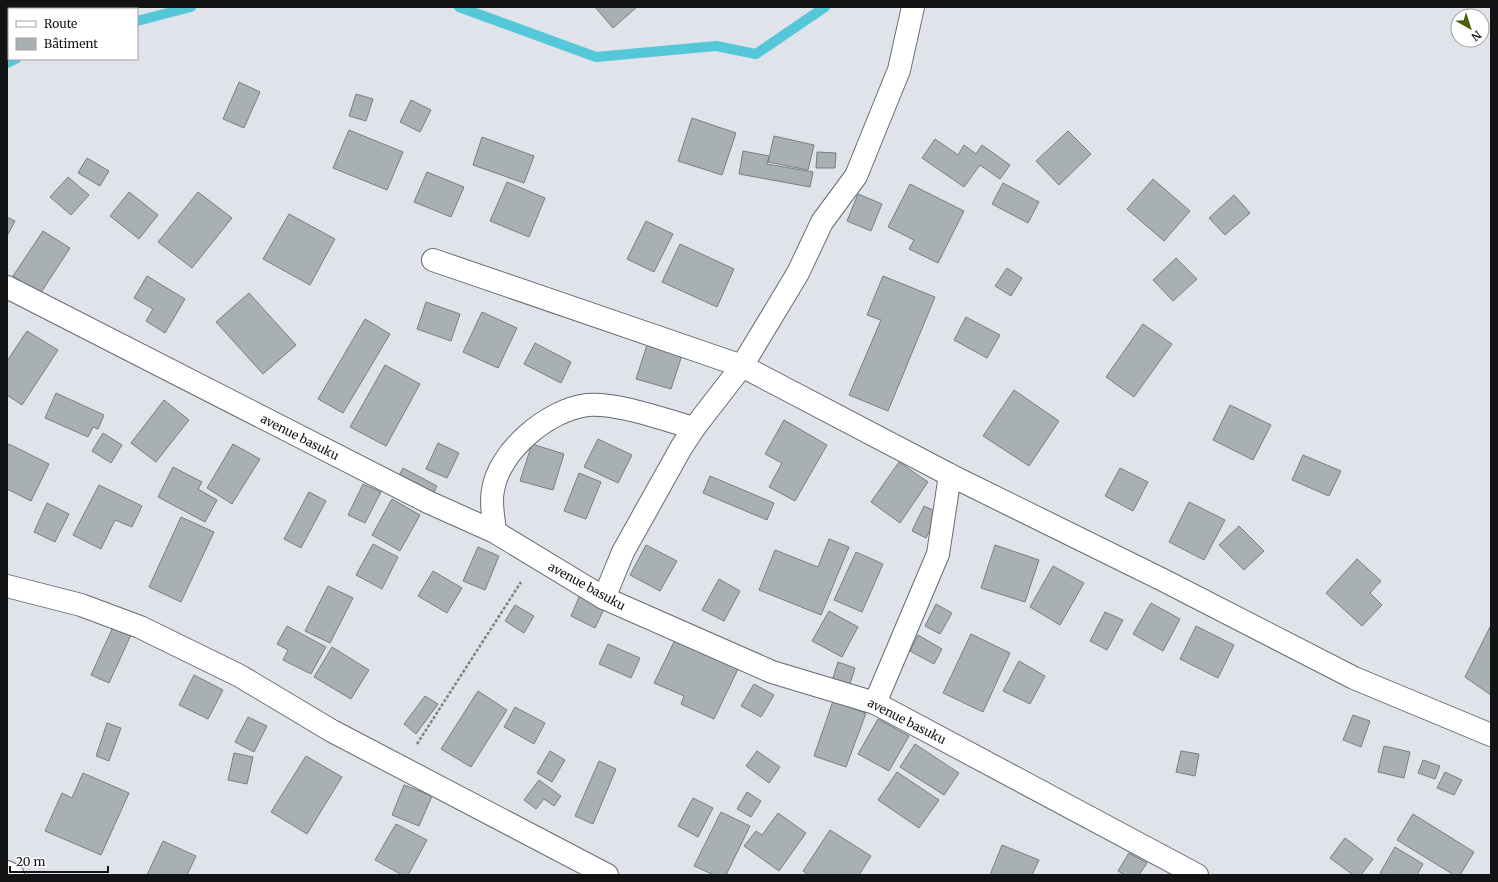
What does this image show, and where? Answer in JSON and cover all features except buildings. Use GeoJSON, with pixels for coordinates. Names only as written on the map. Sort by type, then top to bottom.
{"type":"FeatureCollection","features":[{"type":"Feature","properties":{"kind":"street"},"geometry":{"type":"LineString","coordinates":[[604,598],[623,552],[694,428],[742,366],[798,273],[822,222],[856,176],[899,70],[913,7]]}},
{"type":"Feature","properties":{"kind":"street"},"geometry":{"type":"LineString","coordinates":[[433,260],[742,366],[950,475],[1163,580],[1354,678],[1491,735]]}},
{"type":"Feature","properties":{"kind":"street","name":"avenue basuku"},"geometry":{"type":"LineString","coordinates":[[7,287],[428,502],[495,532],[604,598],[772,672],[875,703],[1197,875]]}},
{"type":"Feature","properties":{"kind":"street"},"geometry":{"type":"LineString","coordinates":[[495,532],[493,490],[504,462],[525,436],[553,416],[587,405],[614,408],[694,428]]}},
{"type":"Feature","properties":{"kind":"street"},"geometry":{"type":"LineString","coordinates":[[875,703],[938,554],[950,475]]}},
{"type":"Feature","properties":{"kind":"street"},"geometry":{"type":"LineString","coordinates":[[7,586],[81,605],[140,627],[240,676],[332,731],[607,875]]}},
{"type":"Feature","properties":{"kind":"street"},"geometry":{"type":"LineString","coordinates":[[7,872],[13,875]]}},
{"type":"Feature","properties":{"kind":"path"},"geometry":{"type":"LineString","coordinates":[[402,767],[536,558]]}},
{"type":"Feature","properties":{"kind":"waterway"},"geometry":{"type":"LineString","coordinates":[[138,21],[191,7]]}},
{"type":"Feature","properties":{"kind":"waterway"},"geometry":{"type":"LineString","coordinates":[[459,7],[596,57],[716,46],[756,54],[825,7]]}},
{"type":"Feature","properties":{"kind":"waterway"},"geometry":{"type":"LineString","coordinates":[[7,63],[14,60]]}}]}
